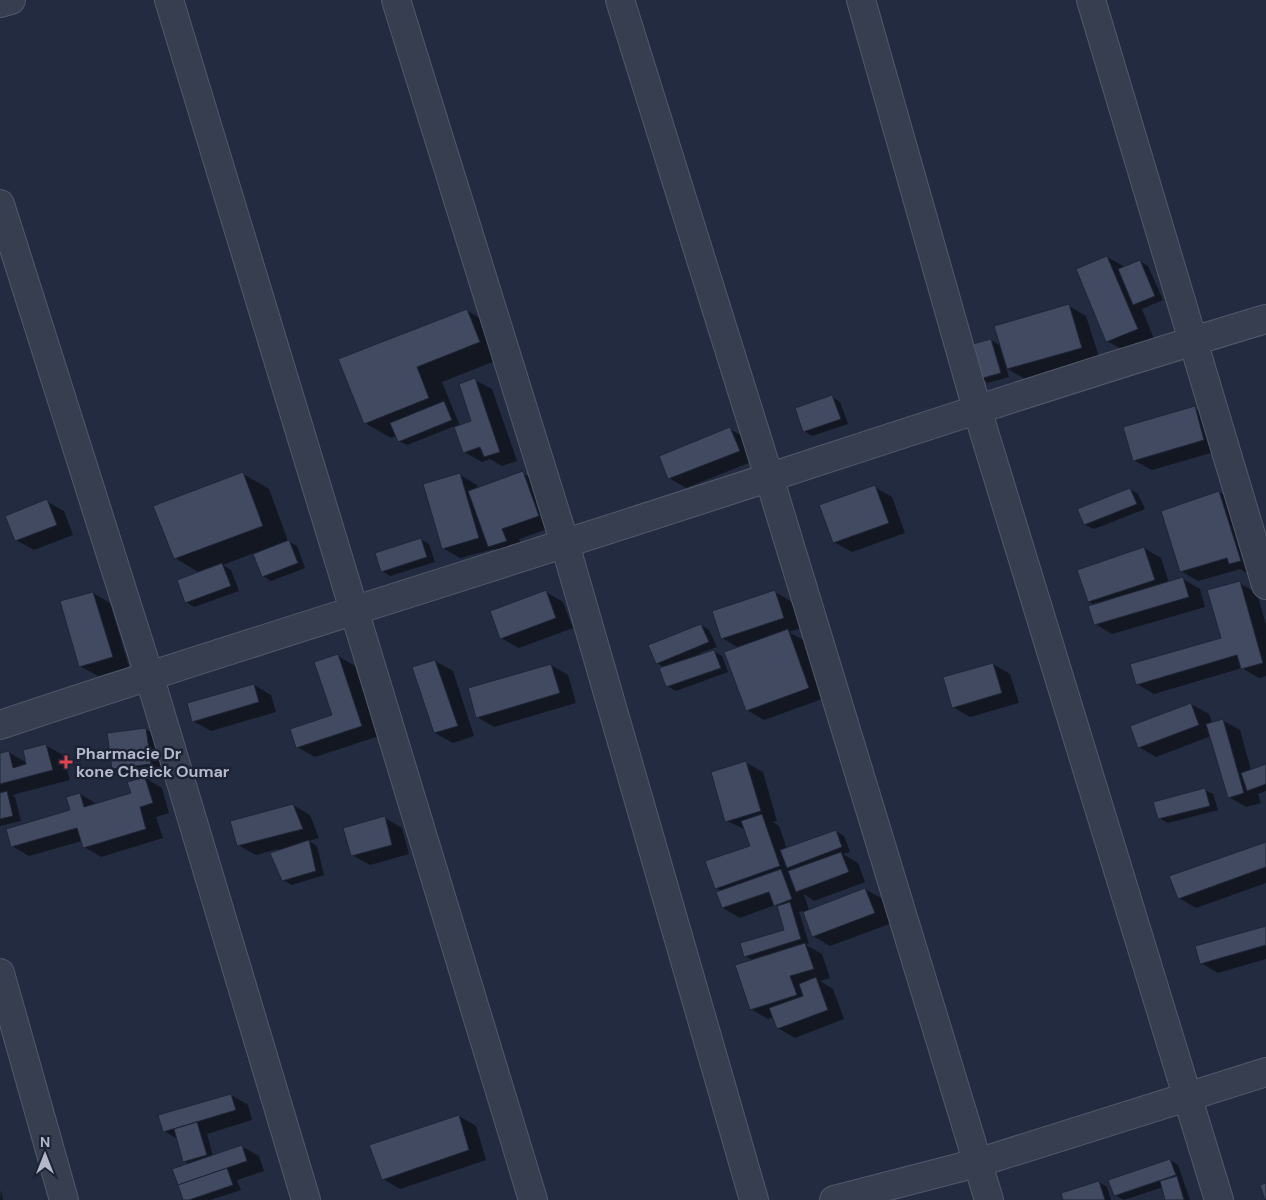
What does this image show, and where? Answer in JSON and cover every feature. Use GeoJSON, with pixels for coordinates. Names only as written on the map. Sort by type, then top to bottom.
{"type":"FeatureCollection","features":[{"type":"Feature","properties":{"kind":"street"},"geometry":{"type":"LineString","coordinates":[[0,3],[11,0]]}},
{"type":"Feature","properties":{"kind":"street"},"geometry":{"type":"LineString","coordinates":[[168,0],[533,1200]]}},
{"type":"Feature","properties":{"kind":"street"},"geometry":{"type":"LineString","coordinates":[[396,0],[565,544],[754,1200]]}},
{"type":"Feature","properties":{"kind":"street"},"geometry":{"type":"LineString","coordinates":[[620,0],[769,477],[989,1200]]}},
{"type":"Feature","properties":{"kind":"street"},"geometry":{"type":"LineString","coordinates":[[861,0],[978,409],[1219,1200]]}},
{"type":"Feature","properties":{"kind":"street"},"geometry":{"type":"LineString","coordinates":[[1091,0],[1266,585]]}},
{"type":"Feature","properties":{"kind":"street"},"geometry":{"type":"LineString","coordinates":[[0,204],[148,675],[306,1200]]}},
{"type":"Feature","properties":{"kind":"street"},"geometry":{"type":"LineString","coordinates":[[0,725],[148,675],[565,544],[978,409],[1266,319]]}},
{"type":"Feature","properties":{"kind":"street"},"geometry":{"type":"LineString","coordinates":[[0,973],[64,1200]]}},
{"type":"Feature","properties":{"kind":"street"},"geometry":{"type":"LineString","coordinates":[[834,1200],[978,1163],[1266,1072]]}},
{"type":"Feature","properties":{"kind":"building"},"geometry":{"type":"Polygon","coordinates":[[[1107,256],[1138,329],[1106,342],[1076,269],[1107,256]]]}},
{"type":"Feature","properties":{"kind":"building"},"geometry":{"type":"Polygon","coordinates":[[[1140,260],[1155,296],[1133,305],[1118,269],[1140,260]]]}},
{"type":"Feature","properties":{"kind":"building"},"geometry":{"type":"Polygon","coordinates":[[[1069,304],[1082,348],[1007,369],[994,326],[1069,304]]]}},
{"type":"Feature","properties":{"kind":"building"},"geometry":{"type":"Polygon","coordinates":[[[467,309],[480,342],[417,367],[429,398],[364,424],[338,359],[467,309]]]}},
{"type":"Feature","properties":{"kind":"building"},"geometry":{"type":"Polygon","coordinates":[[[991,339],[1001,373],[979,379],[969,345],[991,339]]]}},
{"type":"Feature","properties":{"kind":"building"},"geometry":{"type":"Polygon","coordinates":[[[475,378],[500,452],[484,457],[480,447],[463,453],[454,427],[471,421],[459,384],[475,378]]]}},
{"type":"Feature","properties":{"kind":"building"},"geometry":{"type":"Polygon","coordinates":[[[832,395],[841,419],[803,432],[795,408],[832,395]]]}},
{"type":"Feature","properties":{"kind":"building"},"geometry":{"type":"Polygon","coordinates":[[[444,401],[452,420],[398,442],[390,423],[444,401]]]}},
{"type":"Feature","properties":{"kind":"building"},"geometry":{"type":"Polygon","coordinates":[[[1195,406],[1204,440],[1133,461],[1123,427],[1195,406]]]}},
{"type":"Feature","properties":{"kind":"building"},"geometry":{"type":"Polygon","coordinates":[[[730,427],[740,451],[668,479],[659,456],[730,427]]]}},
{"type":"Feature","properties":{"kind":"building"},"geometry":{"type":"Polygon","coordinates":[[[523,471],[539,516],[502,529],[507,541],[488,547],[468,491],[523,471]]]}},
{"type":"Feature","properties":{"kind":"building"},"geometry":{"type":"Polygon","coordinates":[[[243,472],[263,526],[174,559],[153,506],[243,472]]]}},
{"type":"Feature","properties":{"kind":"building"},"geometry":{"type":"Polygon","coordinates":[[[460,473],[479,538],[442,549],[423,484],[460,473]]]}},
{"type":"Feature","properties":{"kind":"building"},"geometry":{"type":"Polygon","coordinates":[[[875,485],[889,523],[833,543],[819,505],[875,485]]]}},
{"type":"Feature","properties":{"kind":"building"},"geometry":{"type":"Polygon","coordinates":[[[1130,488],[1137,504],[1084,525],[1077,509],[1130,488]]]}},
{"type":"Feature","properties":{"kind":"building"},"geometry":{"type":"Polygon","coordinates":[[[1219,491],[1241,561],[1229,564],[1227,558],[1180,572],[1161,511],[1219,491]]]}},
{"type":"Feature","properties":{"kind":"building"},"geometry":{"type":"Polygon","coordinates":[[[47,499],[57,525],[15,541],[5,516],[47,499]]]}},
{"type":"Feature","properties":{"kind":"building"},"geometry":{"type":"Polygon","coordinates":[[[421,538],[427,557],[381,572],[375,553],[421,538]]]}},
{"type":"Feature","properties":{"kind":"building"},"geometry":{"type":"Polygon","coordinates":[[[289,540],[298,563],[262,577],[253,554],[289,540]]]}},
{"type":"Feature","properties":{"kind":"building"},"geometry":{"type":"Polygon","coordinates":[[[1144,547],[1155,580],[1088,602],[1077,570],[1144,547]]]}},
{"type":"Feature","properties":{"kind":"building"},"geometry":{"type":"Polygon","coordinates":[[[222,563],[231,586],[185,603],[177,580],[222,563]]]}},
{"type":"Feature","properties":{"kind":"building"},"geometry":{"type":"Polygon","coordinates":[[[1183,577],[1189,597],[1094,625],[1088,606],[1183,577]]]}},
{"type":"Feature","properties":{"kind":"building"},"geometry":{"type":"Polygon","coordinates":[[[1240,581],[1263,663],[1241,669],[1237,655],[1136,685],[1130,664],[1221,638],[1207,590],[1240,581]]]}},
{"type":"Feature","properties":{"kind":"building"},"geometry":{"type":"Polygon","coordinates":[[[546,590],[556,618],[500,639],[490,611],[546,590]]]}},
{"type":"Feature","properties":{"kind":"building"},"geometry":{"type":"Polygon","coordinates":[[[775,590],[784,618],[721,639],[712,611],[775,590]]]}},
{"type":"Feature","properties":{"kind":"building"},"geometry":{"type":"Polygon","coordinates":[[[93,592],[113,657],[79,667],[60,601],[93,592]]]}},
{"type":"Feature","properties":{"kind":"building"},"geometry":{"type":"Polygon","coordinates":[[[701,624],[709,642],[656,664],[648,645],[701,624]]]}},
{"type":"Feature","properties":{"kind":"building"},"geometry":{"type":"Polygon","coordinates":[[[788,629],[809,688],[746,711],[724,652],[788,629]]]}},
{"type":"Feature","properties":{"kind":"building"},"geometry":{"type":"Polygon","coordinates":[[[714,650],[721,668],[666,687],[659,668],[714,650]]]}},
{"type":"Feature","properties":{"kind":"building"},"geometry":{"type":"Polygon","coordinates":[[[338,654],[362,726],[296,748],[290,729],[332,715],[314,662],[338,654]]]}},
{"type":"Feature","properties":{"kind":"building"},"geometry":{"type":"Polygon","coordinates":[[[435,660],[458,726],[434,733],[412,667],[435,660]]]}},
{"type":"Feature","properties":{"kind":"building"},"geometry":{"type":"Polygon","coordinates":[[[993,663],[1002,693],[952,708],[943,677],[993,663]]]}},
{"type":"Feature","properties":{"kind":"building"},"geometry":{"type":"Polygon","coordinates":[[[551,664],[560,693],[476,718],[468,688],[551,664]]]}},
{"type":"Feature","properties":{"kind":"building"},"geometry":{"type":"Polygon","coordinates":[[[254,684],[259,702],[192,722],[187,703],[254,684]]]}},
{"type":"Feature","properties":{"kind":"building"},"geometry":{"type":"Polygon","coordinates":[[[1191,703],[1199,725],[1138,748],[1130,726],[1191,703]]]}},
{"type":"Feature","properties":{"kind":"building"},"geometry":{"type":"Polygon","coordinates":[[[1223,719],[1244,793],[1228,798],[1206,724],[1223,719]]]}},
{"type":"Feature","properties":{"kind":"building"},"geometry":{"type":"Polygon","coordinates":[[[146,728],[151,764],[112,769],[107,733],[146,728]]]}},
{"type":"Feature","properties":{"kind":"building"},"geometry":{"type":"Polygon","coordinates":[[[46,744],[53,770],[0,784],[0,753],[9,751],[13,768],[26,764],[23,750],[46,744]]]}},
{"type":"Feature","properties":{"kind":"building"},"geometry":{"type":"Polygon","coordinates":[[[746,761],[761,811],[725,822],[711,772],[746,761]]]}},
{"type":"Feature","properties":{"kind":"building"},"geometry":{"type":"Polygon","coordinates":[[[1266,764],[1266,784],[1247,791],[1241,773],[1266,764]]]}},
{"type":"Feature","properties":{"kind":"building"},"geometry":{"type":"Polygon","coordinates":[[[145,777],[153,803],[140,807],[146,829],[83,848],[77,828],[11,847],[6,829],[70,810],[66,797],[80,793],[84,807],[131,793],[127,782],[145,777]]]}},
{"type":"Feature","properties":{"kind":"building"},"geometry":{"type":"Polygon","coordinates":[[[1205,788],[1210,806],[1158,819],[1153,802],[1205,788]]]}},
{"type":"Feature","properties":{"kind":"building"},"geometry":{"type":"Polygon","coordinates":[[[7,791],[13,816],[0,819],[0,793],[7,791]]]}},
{"type":"Feature","properties":{"kind":"building"},"geometry":{"type":"Polygon","coordinates":[[[293,804],[303,829],[237,846],[230,821],[293,804]]]}},
{"type":"Feature","properties":{"kind":"building"},"geometry":{"type":"Polygon","coordinates":[[[762,814],[780,866],[715,889],[705,861],[750,846],[741,821],[762,814]]]}},
{"type":"Feature","properties":{"kind":"building"},"geometry":{"type":"Polygon","coordinates":[[[385,816],[392,845],[351,856],[343,828],[385,816]]]}},
{"type":"Feature","properties":{"kind":"building"},"geometry":{"type":"Polygon","coordinates":[[[836,830],[842,847],[787,868],[780,850],[836,830]]]}},
{"type":"Feature","properties":{"kind":"building"},"geometry":{"type":"Polygon","coordinates":[[[309,840],[316,871],[282,881],[270,853],[309,840]]]}},
{"type":"Feature","properties":{"kind":"building"},"geometry":{"type":"Polygon","coordinates":[[[1266,842],[1266,867],[1178,899],[1169,876],[1266,842]]]}},
{"type":"Feature","properties":{"kind":"building"},"geometry":{"type":"Polygon","coordinates":[[[841,852],[849,872],[796,892],[788,871],[841,852]]]}},
{"type":"Feature","properties":{"kind":"building"},"geometry":{"type":"Polygon","coordinates":[[[781,869],[792,899],[774,906],[769,892],[722,908],[716,892],[781,869]]]}},
{"type":"Feature","properties":{"kind":"building"},"geometry":{"type":"Polygon","coordinates":[[[865,888],[875,913],[812,937],[803,912],[865,888]]]}},
{"type":"Feature","properties":{"kind":"building"},"geometry":{"type":"Polygon","coordinates":[[[790,902],[801,939],[744,957],[740,943],[784,930],[777,906],[790,902]]]}},
{"type":"Feature","properties":{"kind":"building"},"geometry":{"type":"Polygon","coordinates":[[[1266,926],[1266,945],[1200,964],[1195,946],[1266,926]]]}},
{"type":"Feature","properties":{"kind":"building"},"geometry":{"type":"Polygon","coordinates":[[[805,943],[814,969],[790,976],[797,995],[750,1010],[735,965],[805,943]]]}},
{"type":"Feature","properties":{"kind":"building"},"geometry":{"type":"Polygon","coordinates":[[[816,977],[828,1010],[777,1029],[769,1008],[803,996],[799,984],[816,977]]]}},
{"type":"Feature","properties":{"kind":"building"},"geometry":{"type":"Polygon","coordinates":[[[231,1094],[236,1110],[163,1132],[158,1115],[231,1094]]]}},
{"type":"Feature","properties":{"kind":"building"},"geometry":{"type":"Polygon","coordinates":[[[459,1115],[469,1150],[382,1180],[369,1145],[459,1115]]]}},
{"type":"Feature","properties":{"kind":"building"},"geometry":{"type":"Polygon","coordinates":[[[197,1122],[207,1155],[183,1162],[174,1129],[197,1122]]]}},
{"type":"Feature","properties":{"kind":"building"},"geometry":{"type":"Polygon","coordinates":[[[242,1145],[247,1161],[178,1185],[172,1169],[242,1145]]]}},
{"type":"Feature","properties":{"kind":"building"},"geometry":{"type":"Polygon","coordinates":[[[1170,1159],[1176,1175],[1114,1196],[1108,1180],[1170,1159]]]}},
{"type":"Feature","properties":{"kind":"building"},"geometry":{"type":"Polygon","coordinates":[[[227,1168],[233,1185],[189,1200],[183,1200],[178,1185],[227,1168]]]}},
{"type":"Feature","properties":{"kind":"building"},"geometry":{"type":"Polygon","coordinates":[[[1177,1176],[1184,1200],[1165,1200],[1160,1181],[1177,1176]]]}},
{"type":"Feature","properties":{"kind":"building"},"geometry":{"type":"Polygon","coordinates":[[[1099,1181],[1105,1200],[1063,1200],[1061,1193],[1099,1181]]]}},
{"type":"Feature","properties":{"kind":"building"},"geometry":{"type":"Polygon","coordinates":[[[1266,1183],[1266,1200],[1265,1200],[1260,1185],[1266,1183]]]}},
{"type":"Feature","properties":{"kind":"place","name":"Pharmacie Dr kone Cheick Oumar"},"geometry":{"type":"Point","coordinates":[66,762]}}]}
